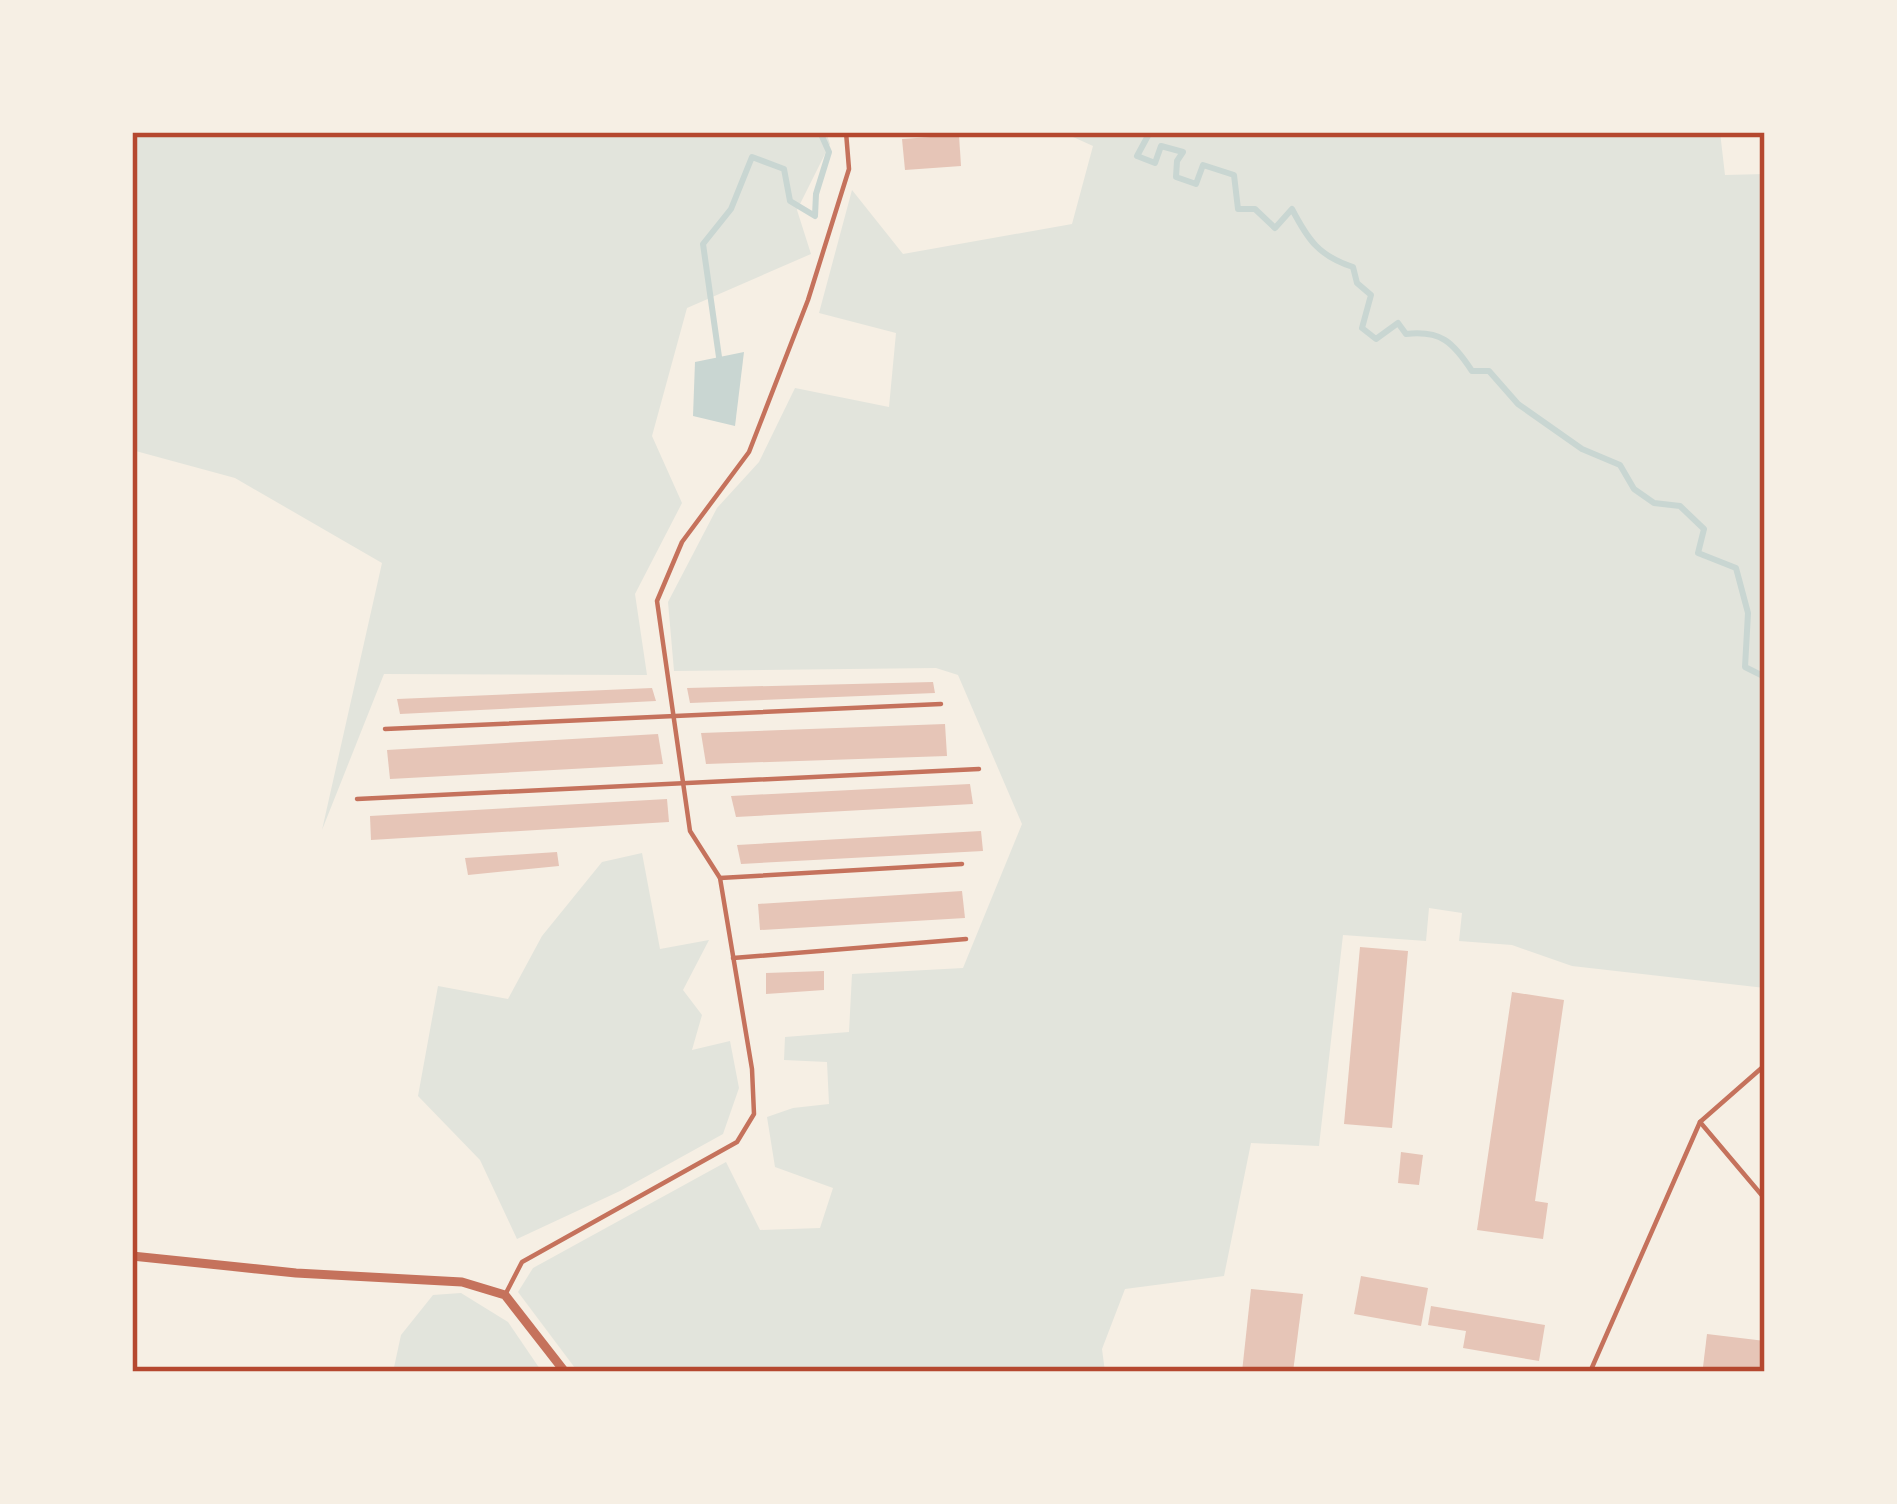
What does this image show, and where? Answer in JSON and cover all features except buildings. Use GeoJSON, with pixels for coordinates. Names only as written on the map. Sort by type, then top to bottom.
{"type":"FeatureCollection","features":[{"type":"Feature","properties":{"kind":"street"},"geometry":{"type":"LineString","coordinates":[[132,1256],[296,1273],[462,1282],[505,1294],[565,1372]]}},
{"type":"Feature","properties":{"kind":"lane"},"geometry":{"type":"LineString","coordinates":[[505,1294],[522,1262],[736,1142],[754,1114],[752,1069],[720,878],[690,831],[657,601],[682,542],[749,452],[808,299],[849,170],[846,132]]}},
{"type":"Feature","properties":{"kind":"lane"},"geometry":{"type":"LineString","coordinates":[[385,729],[941,704]]}},
{"type":"Feature","properties":{"kind":"lane"},"geometry":{"type":"LineString","coordinates":[[357,799],[979,769]]}},
{"type":"Feature","properties":{"kind":"lane"},"geometry":{"type":"LineString","coordinates":[[720,878],[962,864]]}},
{"type":"Feature","properties":{"kind":"lane"},"geometry":{"type":"LineString","coordinates":[[733,958],[966,939]]}},
{"type":"Feature","properties":{"kind":"lane"},"geometry":{"type":"LineString","coordinates":[[1590,1372],[1700,1123],[1765,1065]]}},
{"type":"Feature","properties":{"kind":"lane"},"geometry":{"type":"LineString","coordinates":[[1700,1123],[1765,1198]]}},
{"type":"Feature","properties":{"kind":"shaded area"},"geometry":{"type":"Polygon","coordinates":[[[132,132],[826,132],[830,144],[797,210],[811,254],[687,308],[652,436],[682,503],[635,594],[647,675],[384,674],[322,830],[382,563],[235,478],[132,450],[132,132]]]}},
{"type":"Feature","properties":{"kind":"shaded area"},"geometry":{"type":"Polygon","coordinates":[[[1062,132],[1720,132],[1725,175],[1765,174],[1765,988],[1572,966],[1512,945],[1459,941],[1462,913],[1429,908],[1426,941],[1343,935],[1319,1146],[1251,1143],[1224,1276],[1125,1289],[1102,1349],[1105,1372],[578,1372],[518,1292],[533,1268],[726,1162],[760,1230],[820,1228],[833,1188],[775,1167],[767,1117],[829,1104],[827,1062],[784,1060],[785,1037],[849,1032],[852,974],[963,968],[1022,824],[958,675],[936,668],[674,671],[668,602],[717,508],[759,462],[795,388],[889,407],[896,333],[819,313],[852,190],[903,254],[1072,224],[1093,146],[1062,132]]]}},
{"type":"Feature","properties":{"kind":"shaded area"},"geometry":{"type":"Polygon","coordinates":[[[744,352],[735,426],[693,416],[695,362],[744,352]]]}},
{"type":"Feature","properties":{"kind":"shaded area"},"geometry":{"type":"Polygon","coordinates":[[[642,853],[660,949],[709,940],[683,990],[702,1015],[692,1050],[730,1041],[739,1088],[723,1134],[620,1191],[517,1239],[480,1160],[418,1096],[438,986],[508,999],[542,936],[602,862],[642,853]]]}},
{"type":"Feature","properties":{"kind":"shaded area"},"geometry":{"type":"Polygon","coordinates":[[[461,1293],[508,1322],[542,1372],[393,1372],[401,1335],[433,1295],[461,1293]]]}},
{"type":"Feature","properties":{"kind":"waterway"},"geometry":{"type":"LineString","coordinates":[[719,357],[703,244],[731,209],[752,157],[784,169],[790,201],[815,216],[816,194],[829,152],[820,132]]}},
{"type":"Feature","properties":{"kind":"waterway"},"geometry":{"type":"LineString","coordinates":[[1150,132],[1137,156],[1155,163],[1161,146],[1183,152],[1176,177],[1196,184],[1203,165],[1234,175],[1238,209],[1255,209],[1275,228],[1292,209],[1316,246],[1353,267],[1357,283],[1371,295],[1362,328],[1376,339],[1398,323],[1406,334],[1445,340],[1472,371],[1489,371],[1518,404],[1582,449],[1620,465],[1634,489],[1654,503],[1680,506],[1704,529],[1698,553],[1736,568],[1748,613],[1745,667],[1765,677]]}}]}
